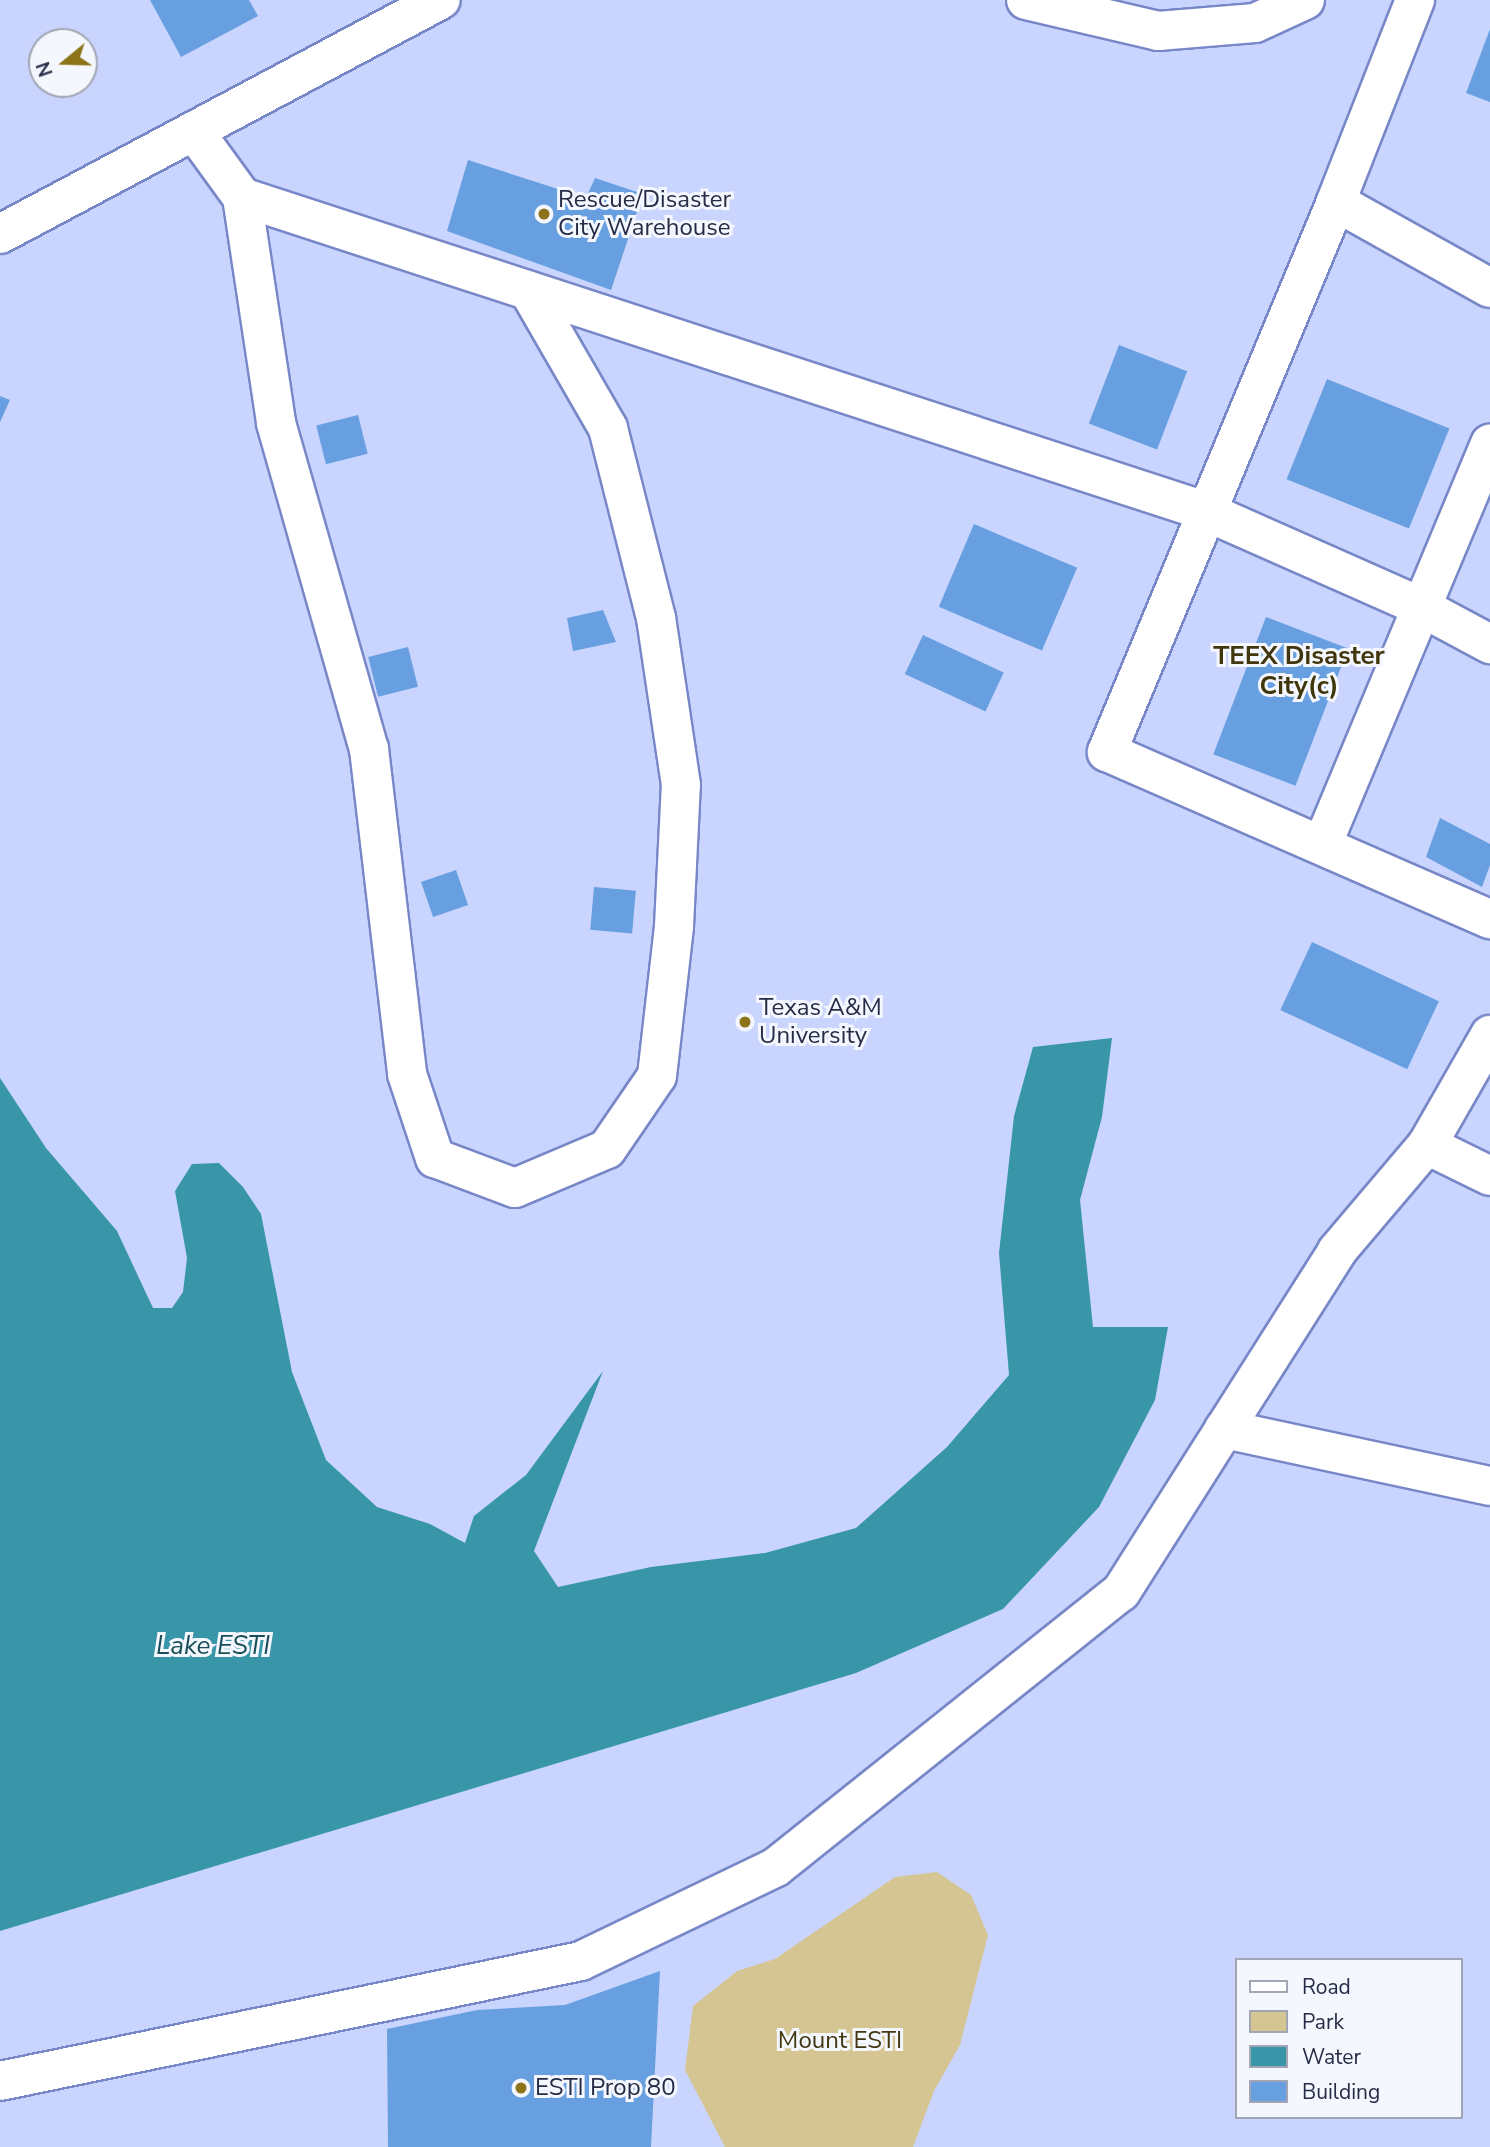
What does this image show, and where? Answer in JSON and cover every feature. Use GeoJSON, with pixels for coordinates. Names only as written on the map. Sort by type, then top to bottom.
{"type":"FeatureCollection","features":[{"type":"Feature","properties":{"kind":"lane"},"geometry":{"type":"LineString","coordinates":[[0,234],[441,0]]}},
{"type":"Feature","properties":{"kind":"lane"},"geometry":{"type":"LineString","coordinates":[[1026,0],[1158,32],[1255,23],[1305,0]]}},
{"type":"Feature","properties":{"kind":"lane"},"geometry":{"type":"LineString","coordinates":[[1415,0],[1336,202],[1205,511],[1107,752],[1323,843],[1490,919]]}},
{"type":"Feature","properties":{"kind":"lane"},"geometry":{"type":"LineString","coordinates":[[194,131],[242,197],[276,423],[369,748],[407,1074],[436,1158],[514,1188],[607,1149],[657,1076],[674,926],[681,786],[656,618],[608,428],[529,291]]}},
{"type":"Feature","properties":{"kind":"lane"},"geometry":{"type":"LineString","coordinates":[[242,197],[1205,511],[1419,606],[1490,644]]}},
{"type":"Feature","properties":{"kind":"lane"},"geometry":{"type":"LineString","coordinates":[[1336,202],[1490,288]]}},
{"type":"Feature","properties":{"kind":"lane"},"geometry":{"type":"LineString","coordinates":[[1323,843],[1419,606],[1490,443]]}},
{"type":"Feature","properties":{"kind":"lane"},"geometry":{"type":"LineString","coordinates":[[0,2081],[581,1961],[776,1867],[1121,1592],[1338,1251],[1427,1145],[1490,1035]]}},
{"type":"Feature","properties":{"kind":"lane"},"geometry":{"type":"LineString","coordinates":[[1427,1145],[1490,1176]]}},
{"type":"Feature","properties":{"kind":"lane"},"geometry":{"type":"LineString","coordinates":[[1224,1429],[1490,1486]]}},
{"type":"Feature","properties":{"kind":"green space","name":"Mount ESTI"},"geometry":{"type":"Polygon","coordinates":[[[937,1872],[971,1895],[988,1935],[960,2045],[934,2091],[913,2147],[725,2147],[685,2070],[693,2006],[737,1971],[775,1959],[895,1877],[937,1872]]]}},
{"type":"Feature","properties":{"kind":"water","name":"Lake ESTI"},"geometry":{"type":"Polygon","coordinates":[[[1112,1038],[1102,1117],[1080,1200],[1093,1327],[1168,1327],[1155,1400],[1099,1507],[1003,1609],[856,1673],[0,1931],[0,1078],[46,1148],[117,1231],[153,1308],[172,1308],[183,1292],[187,1258],[175,1191],[192,1164],[219,1163],[243,1187],[261,1214],[292,1372],[326,1460],[377,1507],[430,1524],[465,1543],[474,1516],[526,1475],[603,1371],[534,1551],[558,1587],[651,1567],[765,1553],[856,1528],[947,1447],[1009,1375],[999,1253],[1014,1116],[1033,1047],[1112,1038]]]}},
{"type":"Feature","properties":{"kind":"building"},"geometry":{"type":"Polygon","coordinates":[[[150,0],[249,0],[258,16],[181,57],[150,0]]]}},
{"type":"Feature","properties":{"kind":"building"},"geometry":{"type":"Polygon","coordinates":[[[1490,29],[1490,102],[1466,93],[1490,29]]]}},
{"type":"Feature","properties":{"kind":"building","name":"Rescue/Disaster City Warehouse"},"geometry":{"type":"Polygon","coordinates":[[[468,160],[586,198],[595,178],[643,194],[611,290],[447,231],[468,160]]]}},
{"type":"Feature","properties":{"kind":"building"},"geometry":{"type":"Polygon","coordinates":[[[1119,345],[1187,371],[1157,450],[1089,423],[1119,345]]]}},
{"type":"Feature","properties":{"kind":"building"},"geometry":{"type":"Polygon","coordinates":[[[1327,379],[1449,428],[1409,529],[1287,479],[1327,379]]]}},
{"type":"Feature","properties":{"kind":"building"},"geometry":{"type":"Polygon","coordinates":[[[0,396],[10,400],[0,422],[0,396]]]}},
{"type":"Feature","properties":{"kind":"building"},"geometry":{"type":"Polygon","coordinates":[[[358,415],[368,454],[326,464],[316,425],[358,415]]]}},
{"type":"Feature","properties":{"kind":"building"},"geometry":{"type":"Polygon","coordinates":[[[974,524],[1077,568],[1042,651],[939,607],[974,524]]]}},
{"type":"Feature","properties":{"kind":"building"},"geometry":{"type":"Polygon","coordinates":[[[603,610],[616,642],[573,651],[567,618],[603,610]]]}},
{"type":"Feature","properties":{"kind":"building"},"geometry":{"type":"Polygon","coordinates":[[[1266,617],[1348,649],[1295,786],[1213,754],[1266,617]]]}},
{"type":"Feature","properties":{"kind":"building"},"geometry":{"type":"Polygon","coordinates":[[[923,635],[1004,673],[985,712],[905,674],[923,635]]]}},
{"type":"Feature","properties":{"kind":"building"},"geometry":{"type":"Polygon","coordinates":[[[408,647],[418,687],[378,697],[368,657],[408,647]]]}},
{"type":"Feature","properties":{"kind":"building"},"geometry":{"type":"Polygon","coordinates":[[[1440,818],[1490,844],[1490,865],[1482,887],[1426,857],[1440,818]]]}},
{"type":"Feature","properties":{"kind":"building"},"geometry":{"type":"Polygon","coordinates":[[[456,870],[468,905],[433,917],[421,882],[456,870]]]}},
{"type":"Feature","properties":{"kind":"building"},"geometry":{"type":"Polygon","coordinates":[[[594,887],[636,891],[632,933],[590,930],[594,887]]]}},
{"type":"Feature","properties":{"kind":"building"},"geometry":{"type":"Polygon","coordinates":[[[1312,942],[1439,1001],[1407,1069],[1280,1010],[1312,942]]]}},
{"type":"Feature","properties":{"kind":"building","name":"ESTI Prop 80"},"geometry":{"type":"Polygon","coordinates":[[[660,1971],[651,2147],[388,2147],[387,2029],[477,2010],[565,2005],[660,1971]]]}},
{"type":"Feature","properties":{"kind":"place","name":"Rescue/Disaster City Warehouse"},"geometry":{"type":"Point","coordinates":[544,214]}},
{"type":"Feature","properties":{"kind":"place","name":"Texas A&M University"},"geometry":{"type":"Point","coordinates":[745,1022]}},
{"type":"Feature","properties":{"kind":"place","name":"ESTI Prop 80"},"geometry":{"type":"Point","coordinates":[521,2088]}},
{"type":"Feature","properties":{"kind":"district","name":"TEEX Disaster City(c)"},"geometry":{"type":"Point","coordinates":[1299,671]}}]}
